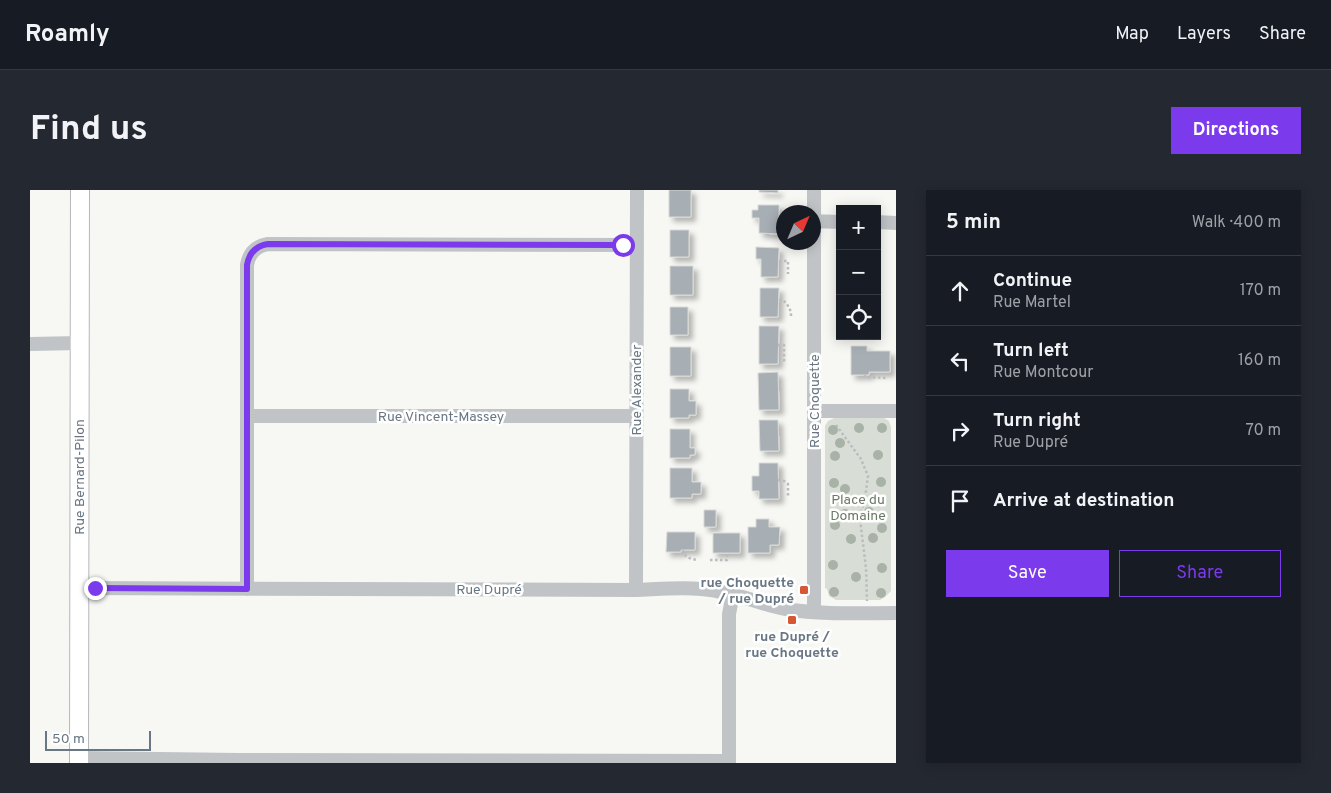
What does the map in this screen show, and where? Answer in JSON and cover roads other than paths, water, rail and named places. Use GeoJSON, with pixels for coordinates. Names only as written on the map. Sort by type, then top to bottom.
{"type":"FeatureCollection","features":[{"type":"Feature","properties":{"kind":"main road","name":"Rue Bernard-Pilon"},"geometry":{"type":"LineString","coordinates":[[78,760],[80,190]]}},
{"type":"Feature","properties":{"kind":"street","name":"Rue Alexander"},"geometry":{"type":"LineString","coordinates":[[636,590],[637,190]]}},
{"type":"Feature","properties":{"kind":"street","name":"Rue Choquette"},"geometry":{"type":"LineString","coordinates":[[814,190],[814,205]]}},
{"type":"Feature","properties":{"kind":"street"},"geometry":{"type":"LineString","coordinates":[[821,222],[836,222]]}},
{"type":"Feature","properties":{"kind":"street"},"geometry":{"type":"LineString","coordinates":[[881,222],[896,222]]}},
{"type":"Feature","properties":{"kind":"street"},"geometry":{"type":"LineString","coordinates":[[247,589],[247,265],[251,254],[257,248],[268,244],[636,245]]}},
{"type":"Feature","properties":{"kind":"street","name":"Rue Choquette"},"geometry":{"type":"LineString","coordinates":[[814,250],[814,612]]}},
{"type":"Feature","properties":{"kind":"street"},"geometry":{"type":"LineString","coordinates":[[30,344],[80,343]]}},
{"type":"Feature","properties":{"kind":"street"},"geometry":{"type":"LineString","coordinates":[[814,411],[896,411]]}},
{"type":"Feature","properties":{"kind":"street","name":"Rue Vincent-Massey"},"geometry":{"type":"LineString","coordinates":[[246,416],[636,416]]}},
{"type":"Feature","properties":{"kind":"street","name":"Rue Dupré"},"geometry":{"type":"LineString","coordinates":[[79,588],[700,589],[733,594],[786,609],[814,612],[896,613]]}},
{"type":"Feature","properties":{"kind":"street"},"geometry":{"type":"LineString","coordinates":[[78,760],[729,762],[729,614],[733,594]]}},
{"type":"Feature","properties":{"kind":"place","name":"rue Choquette / rue Dupré"},"geometry":{"type":"Point","coordinates":[804,590]}},
{"type":"Feature","properties":{"kind":"place","name":"rue Dupré / rue Choquette"},"geometry":{"type":"Point","coordinates":[792,620]}},
{"type":"Feature","properties":{"kind":"park label","name":"Place du Domaine"},"geometry":{"type":"Point","coordinates":[858,508]}}]}
